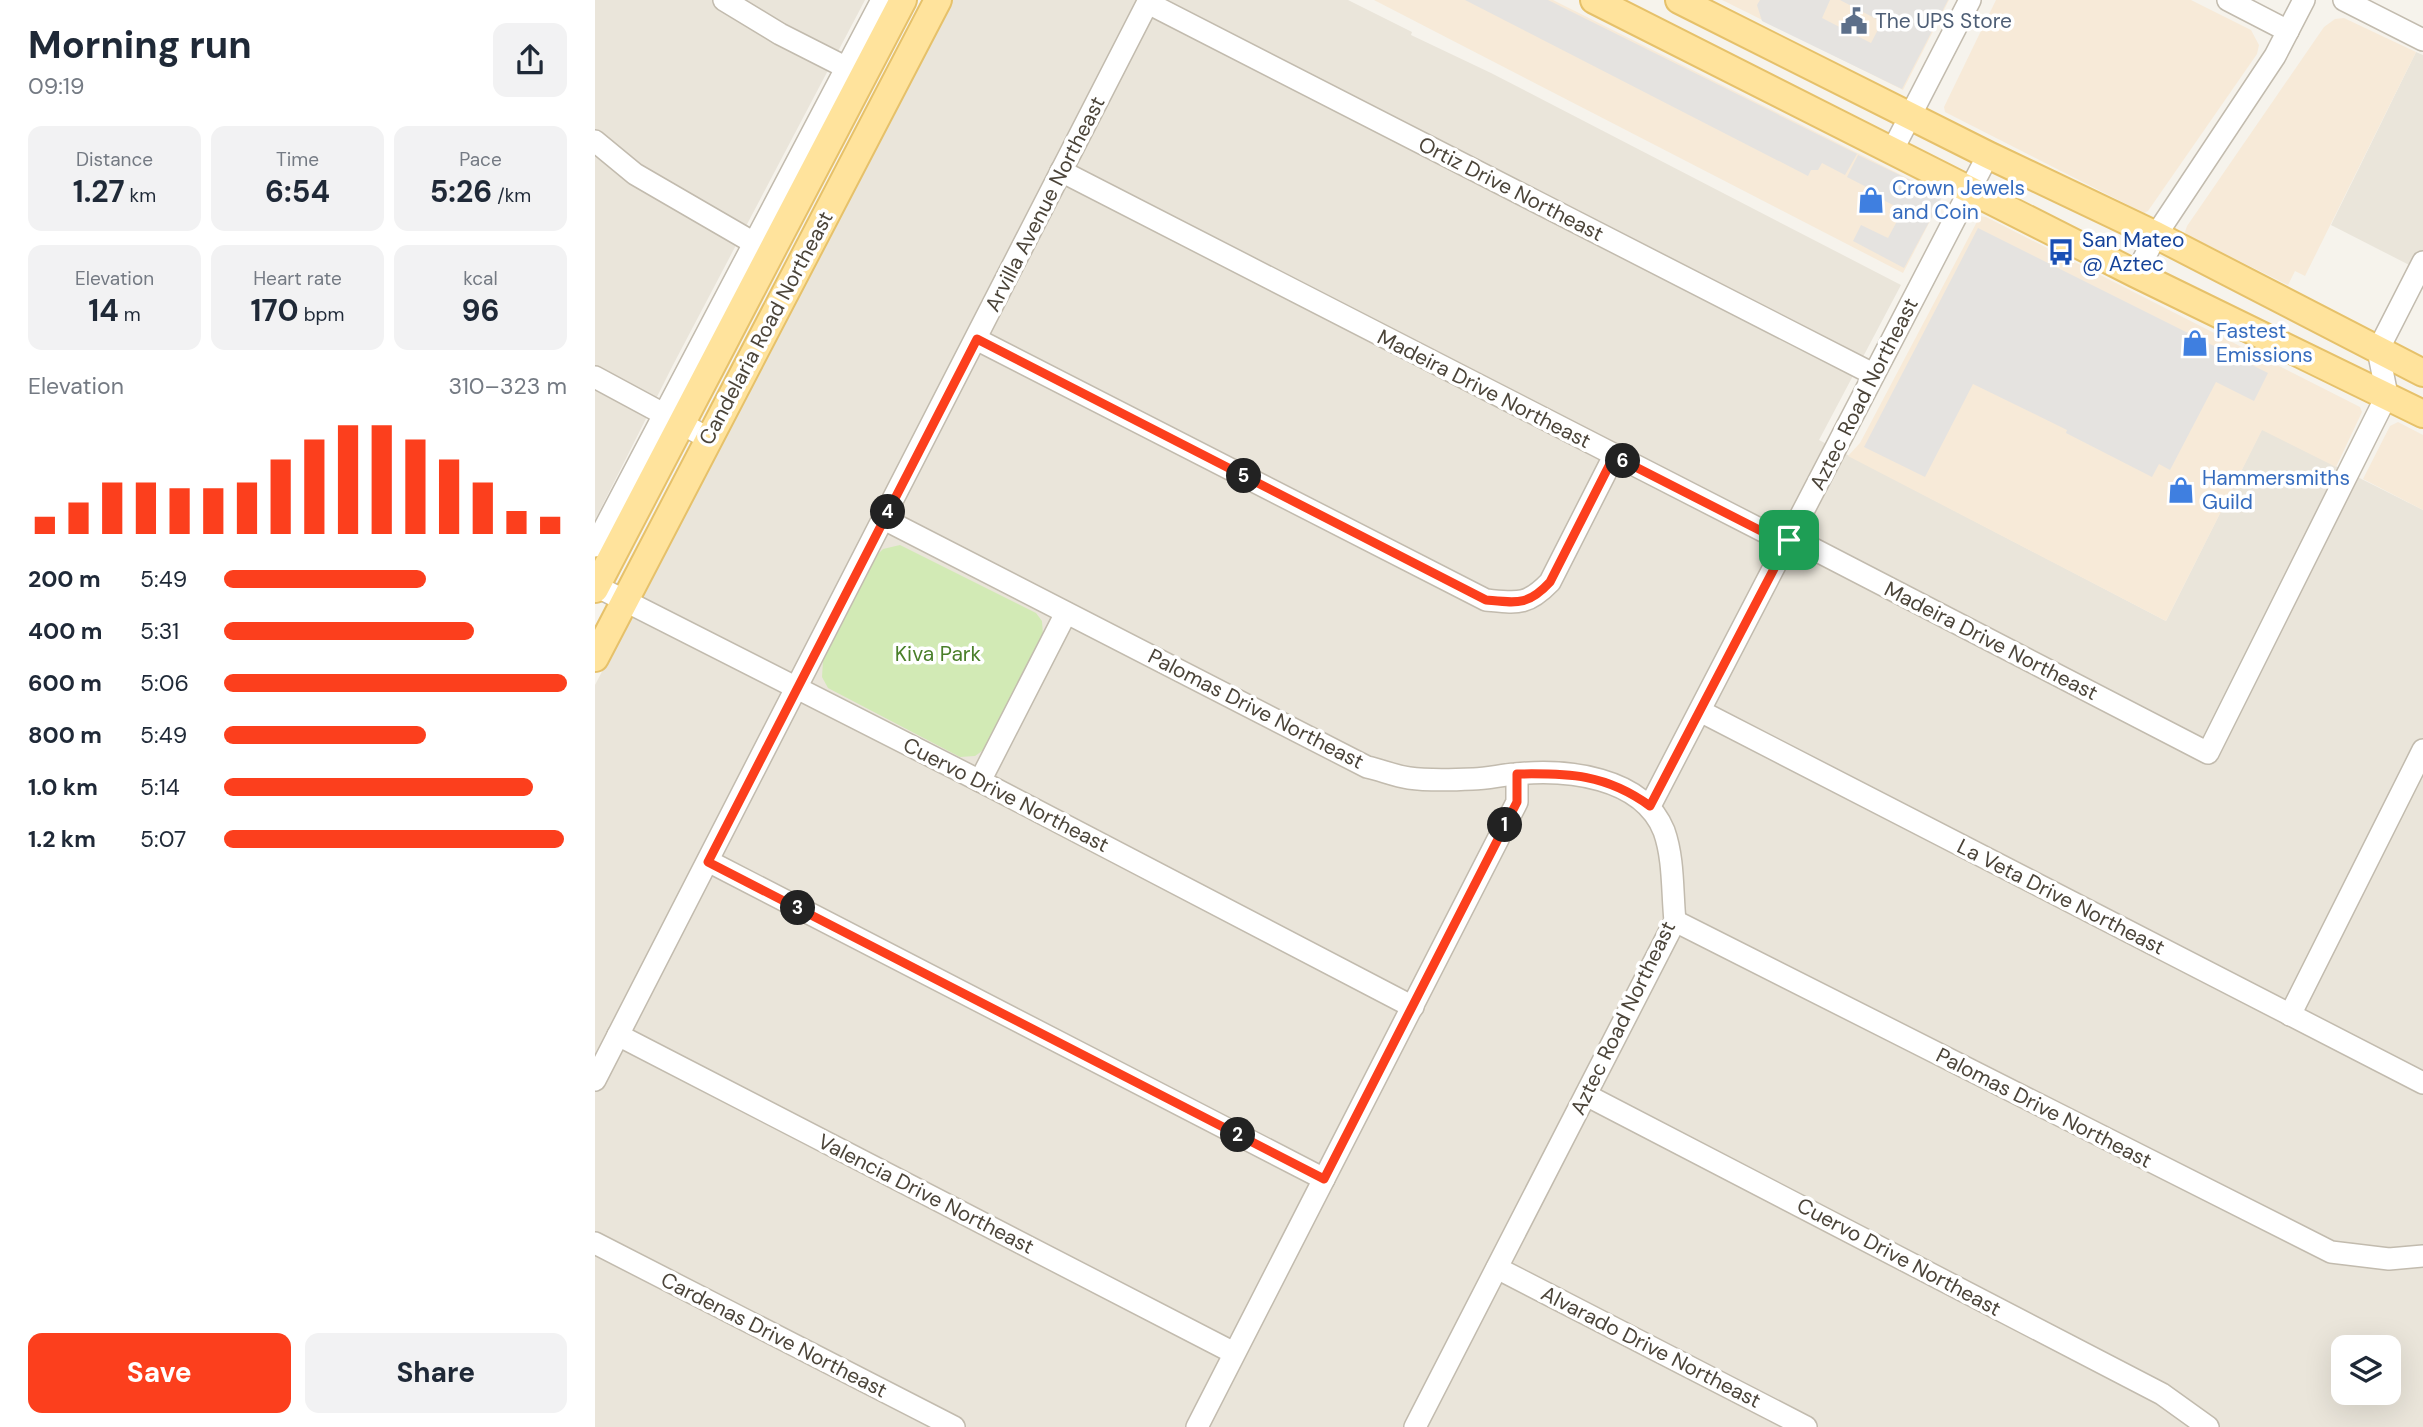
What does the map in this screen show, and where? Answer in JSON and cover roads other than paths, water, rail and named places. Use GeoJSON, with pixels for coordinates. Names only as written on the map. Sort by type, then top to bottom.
{"type":"FeatureCollection","features":[{"type":"Feature","properties":{"kind":"main road","name":"Candelaria Road Northeast"},"geometry":{"type":"LineString","coordinates":[[596,588],[672,419],[903,0]]}},
{"type":"Feature","properties":{"kind":"main road","name":"Candelaria Road Northeast"},"geometry":{"type":"LineString","coordinates":[[595,658],[938,0]]}},
{"type":"Feature","properties":{"kind":"main road"},"geometry":{"type":"LineString","coordinates":[[1594,0],[2136,274],[2423,414]]}},
{"type":"Feature","properties":{"kind":"main road"},"geometry":{"type":"LineString","coordinates":[[1679,0],[2156,235],[2423,373]]}},
{"type":"Feature","properties":{"kind":"street"},"geometry":{"type":"LineString","coordinates":[[724,0],[780,34],[846,68]]}},
{"type":"Feature","properties":{"kind":"street"},"geometry":{"type":"LineString","coordinates":[[595,546],[672,419],[754,243],[882,0]]}},
{"type":"Feature","properties":{"kind":"street"},"geometry":{"type":"LineString","coordinates":[[1892,151],[1970,0]]}},
{"type":"Feature","properties":{"kind":"street"},"geometry":{"type":"LineString","coordinates":[[2228,0],[2288,31]]}},
{"type":"Feature","properties":{"kind":"street"},"geometry":{"type":"LineString","coordinates":[[2136,274],[2156,235],[2275,56],[2304,0]]}},
{"type":"Feature","properties":{"kind":"street"},"geometry":{"type":"LineString","coordinates":[[2344,0],[2423,40]]}},
{"type":"Feature","properties":{"kind":"street","name":"Arvilla Avenue Northeast"},"geometry":{"type":"LineString","coordinates":[[595,1080],[1149,2]]}},
{"type":"Feature","properties":{"kind":"street","name":"Ortiz Drive Northeast"},"geometry":{"type":"LineString","coordinates":[[1149,2],[1873,374]]}},
{"type":"Feature","properties":{"kind":"street"},"geometry":{"type":"LineString","coordinates":[[595,141],[635,174],[754,243]]}},
{"type":"Feature","properties":{"kind":"street","name":"Aztec Road Northeast"},"geometry":{"type":"LineString","coordinates":[[1415,1427],[1675,921],[1671,862],[1664,831],[1650,806],[1989,155]]}},
{"type":"Feature","properties":{"kind":"street","name":"Madeira Drive Northeast"},"geometry":{"type":"LineString","coordinates":[[1061,172],[1771,536],[1802,542],[2208,753],[2387,395]]}},
{"type":"Feature","properties":{"kind":"street"},"geometry":{"type":"LineString","coordinates":[[2387,395],[2378,351],[2423,262]]}},
{"type":"Feature","properties":{"kind":"street"},"geometry":{"type":"LineString","coordinates":[[977,339],[1486,600],[1515,603],[1536,597],[1550,582],[1614,456]]}},
{"type":"Feature","properties":{"kind":"street"},"geometry":{"type":"LineString","coordinates":[[595,377],[708,438]]}},
{"type":"Feature","properties":{"kind":"street","name":"Palomas Drive Northeast"},"geometry":{"type":"LineString","coordinates":[[884,519],[1367,767],[1410,778],[1475,779],[1517,774],[1566,773],[1632,793],[1650,806]]}},
{"type":"Feature","properties":{"kind":"street","name":"Cuervo Drive Northeast"},"geometry":{"type":"LineString","coordinates":[[596,588],[980,781],[1413,1007]]}},
{"type":"Feature","properties":{"kind":"street"},"geometry":{"type":"LineString","coordinates":[[980,781],[1066,613]]}},
{"type":"Feature","properties":{"kind":"street","name":"La Veta Drive Northeast"},"geometry":{"type":"LineString","coordinates":[[1700,711],[2423,1083]]}},
{"type":"Feature","properties":{"kind":"street"},"geometry":{"type":"LineString","coordinates":[[2290,1015],[2423,750]]}},
{"type":"Feature","properties":{"kind":"street"},"geometry":{"type":"LineString","coordinates":[[1197,1427],[1517,802],[1517,774]]}},
{"type":"Feature","properties":{"kind":"street"},"geometry":{"type":"LineString","coordinates":[[708,862],[1324,1179]]}},
{"type":"Feature","properties":{"kind":"street","name":"Palomas Drive Northeast"},"geometry":{"type":"LineString","coordinates":[[1675,921],[2331,1252],[2389,1259],[2423,1256]]}},
{"type":"Feature","properties":{"kind":"street","name":"Valencia Drive Northeast"},"geometry":{"type":"LineString","coordinates":[[618,1035],[1234,1353]]}},
{"type":"Feature","properties":{"kind":"street","name":"Cuervo Drive Northeast"},"geometry":{"type":"LineString","coordinates":[[1585,1095],[2162,1394],[2208,1427]]}},
{"type":"Feature","properties":{"kind":"street","name":"Cardenas Drive Northeast"},"geometry":{"type":"LineString","coordinates":[[595,1243],[954,1427]]}},
{"type":"Feature","properties":{"kind":"street","name":"Alvarado Drive Northeast"},"geometry":{"type":"LineString","coordinates":[[1497,1268],[1806,1427]]}},
{"type":"Feature","properties":{"kind":"place","name":"The UPS Store"},"geometry":{"type":"Point","coordinates":[1854,21]}},
{"type":"Feature","properties":{"kind":"place","name":"Crown Jewels and Coin"},"geometry":{"type":"Point","coordinates":[1871,200]}},
{"type":"Feature","properties":{"kind":"place","name":"San Mateo @ Aztec"},"geometry":{"type":"Point","coordinates":[2061,252]}},
{"type":"Feature","properties":{"kind":"place","name":"Fastest Emissions"},"geometry":{"type":"Point","coordinates":[2195,343]}},
{"type":"Feature","properties":{"kind":"place","name":"Hammersmiths Guild"},"geometry":{"type":"Point","coordinates":[2181,490]}},
{"type":"Feature","properties":{"kind":"park label","name":"Kiva Park"},"geometry":{"type":"Point","coordinates":[938,654]}}]}
